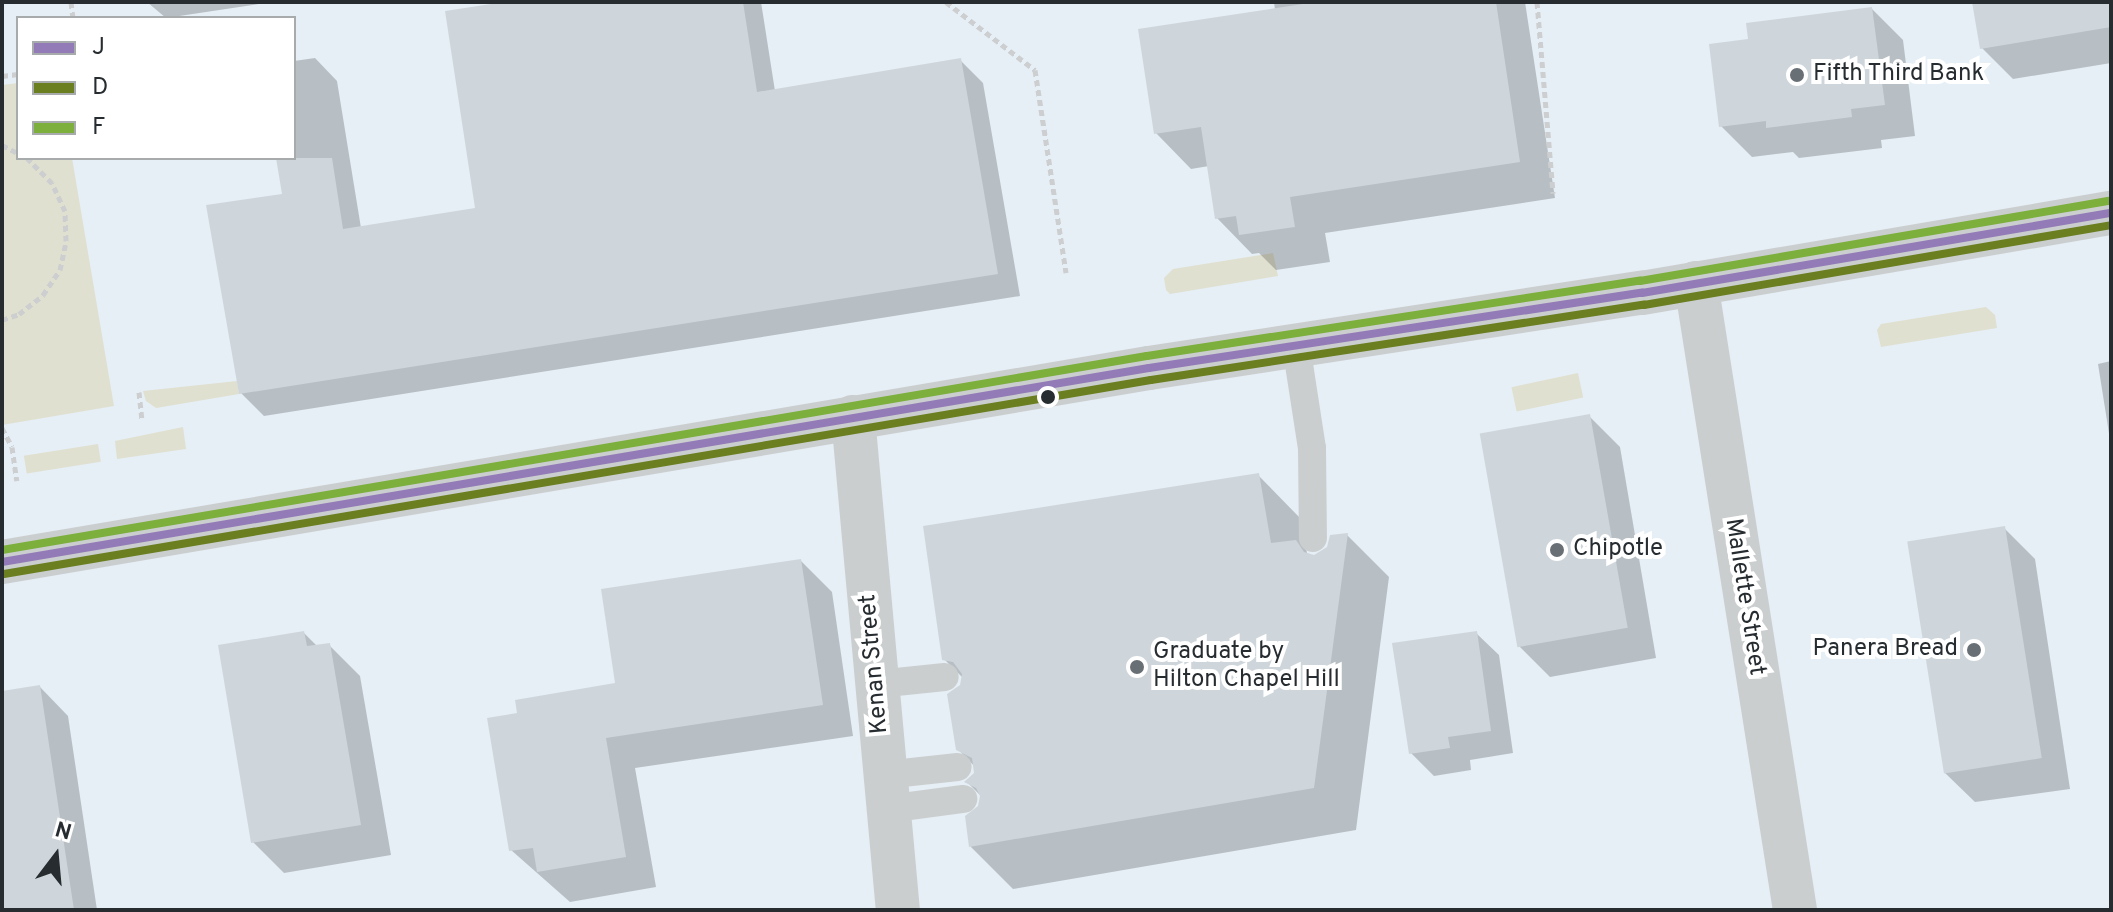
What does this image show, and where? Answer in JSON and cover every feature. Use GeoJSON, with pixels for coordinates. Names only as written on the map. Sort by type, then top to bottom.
{"type":"FeatureCollection","features":[{"type":"Feature","properties":{"kind":"main road"},"geometry":{"type":"LineString","coordinates":[[2,562],[853,417],[1696,283],[2111,213]]}},
{"type":"Feature","properties":{"kind":"main road","name":"Mallette Street"},"geometry":{"type":"LineString","coordinates":[[1696,283],[1795,910]]}},
{"type":"Feature","properties":{"kind":"main road","name":"Kenan Street"},"geometry":{"type":"LineString","coordinates":[[853,417],[898,910]]}},
{"type":"Feature","properties":{"kind":"lane"},"geometry":{"type":"LineString","coordinates":[[1296,345],[1312,448],[1313,538]]}},
{"type":"Feature","properties":{"kind":"lane"},"geometry":{"type":"LineString","coordinates":[[877,684],[945,677]]}},
{"type":"Feature","properties":{"kind":"lane"},"geometry":{"type":"LineString","coordinates":[[886,792],[958,767]]}},
{"type":"Feature","properties":{"kind":"lane"},"geometry":{"type":"LineString","coordinates":[[886,792],[963,799]]}},
{"type":"Feature","properties":{"kind":"path"},"geometry":{"type":"LineString","coordinates":[[946,2],[1035,70],[1066,273]]}},
{"type":"Feature","properties":{"kind":"path"},"geometry":{"type":"LineString","coordinates":[[1537,2],[1553,193]]}},
{"type":"Feature","properties":{"kind":"path"},"geometry":{"type":"LineString","coordinates":[[2,320],[19,314],[43,295],[60,270],[66,241],[65,211],[52,183],[29,160]]}},
{"type":"Feature","properties":{"kind":"path"},"geometry":{"type":"LineString","coordinates":[[139,392],[142,421]]}},
{"type":"Feature","properties":{"kind":"path"},"geometry":{"type":"LineString","coordinates":[[2,428],[12,447],[17,481]]}},
{"type":"Feature","properties":{"kind":"green space"},"geometry":{"type":"Polygon","coordinates":[[[16,83],[16,160],[72,160],[114,406],[2,425],[2,85],[16,83]]]}},
{"type":"Feature","properties":{"kind":"green space"},"geometry":{"type":"Polygon","coordinates":[[[1273,253],[1278,276],[1170,294],[1166,290],[1164,278],[1173,269],[1273,253]]]}},
{"type":"Feature","properties":{"kind":"green space"},"geometry":{"type":"Polygon","coordinates":[[[1986,307],[1995,315],[1997,328],[1881,347],[1877,330],[1881,324],[1986,307]]]}},
{"type":"Feature","properties":{"kind":"green space"},"geometry":{"type":"Polygon","coordinates":[[[1578,373],[1583,397],[1517,412],[1511,387],[1578,373]]]}},
{"type":"Feature","properties":{"kind":"green space"},"geometry":{"type":"Polygon","coordinates":[[[237,381],[239,394],[156,408],[146,401],[143,391],[237,381]]]}},
{"type":"Feature","properties":{"kind":"green space"},"geometry":{"type":"Polygon","coordinates":[[[183,427],[186,449],[117,459],[115,441],[183,427]]]}},
{"type":"Feature","properties":{"kind":"green space"},"geometry":{"type":"Polygon","coordinates":[[[98,444],[101,462],[27,474],[24,456],[98,444]]]}},
{"type":"Feature","properties":{"kind":"building"},"geometry":{"type":"Polygon","coordinates":[[[504,2],[743,2],[757,92],[961,58],[998,274],[239,394],[206,205],[282,194],[276,160],[332,158],[343,229],[475,208],[445,11],[504,2]]]}},
{"type":"Feature","properties":{"kind":"building"},"geometry":{"type":"Polygon","coordinates":[[[1316,2],[1496,2],[1520,162],[1290,197],[1295,227],[1239,235],[1236,216],[1215,219],[1201,127],[1154,134],[1138,29],[1316,2]]]}},
{"type":"Feature","properties":{"kind":"building"},"geometry":{"type":"Polygon","coordinates":[[[1972,2],[2111,2],[2111,27],[1980,49],[1972,2]]]}},
{"type":"Feature","properties":{"kind":"building","name":"Fifth Third Bank"},"geometry":{"type":"Polygon","coordinates":[[[1872,7],[1885,105],[1851,109],[1852,117],[1766,128],[1766,121],[1719,127],[1709,44],[1748,39],[1746,23],[1872,7]]]}},
{"type":"Feature","properties":{"kind":"building","name":"Chipotle"},"geometry":{"type":"Polygon","coordinates":[[[1590,414],[1628,628],[1517,647],[1480,433],[1590,414]]]}},
{"type":"Feature","properties":{"kind":"building","name":"Graduate by Hilton Chapel Hill"},"geometry":{"type":"Polygon","coordinates":[[[1259,473],[1271,543],[1296,540],[1304,552],[1314,555],[1327,547],[1330,535],[1348,533],[1314,788],[969,847],[965,816],[978,806],[980,796],[976,788],[964,782],[974,773],[972,758],[956,750],[947,694],[960,685],[962,674],[953,662],[942,660],[923,526],[1259,473]]]}},
{"type":"Feature","properties":{"kind":"building","name":"Panera Bread"},"geometry":{"type":"Polygon","coordinates":[[[2005,526],[2042,758],[1944,774],[1907,541],[2005,526]]]}},
{"type":"Feature","properties":{"kind":"building"},"geometry":{"type":"Polygon","coordinates":[[[801,559],[823,705],[606,738],[626,857],[537,872],[533,848],[509,851],[487,718],[517,713],[515,700],[615,683],[601,589],[801,559]]]}},
{"type":"Feature","properties":{"kind":"building"},"geometry":{"type":"Polygon","coordinates":[[[304,631],[307,646],[330,643],[361,825],[251,843],[218,645],[304,631]]]}},
{"type":"Feature","properties":{"kind":"building"},"geometry":{"type":"Polygon","coordinates":[[[1477,631],[1491,731],[1448,737],[1450,748],[1409,754],[1392,643],[1477,631]]]}},
{"type":"Feature","properties":{"kind":"building"},"geometry":{"type":"Polygon","coordinates":[[[40,685],[74,910],[2,910],[2,691],[40,685]]]}},
{"type":"Feature","properties":{"kind":"transit line","name":"F"},"geometry":{"type":"LineString","coordinates":[[2,550],[1147,356],[1640,281],[2109,201]]}},
{"type":"Feature","properties":{"kind":"transit line","name":"J"},"geometry":{"type":"LineString","coordinates":[[2,562],[1149,368],[1642,293],[2111,213]]}},
{"type":"Feature","properties":{"kind":"transit line","name":"D"},"geometry":{"type":"LineString","coordinates":[[4,574],[1151,380],[1644,305],[2111,225]]}},
{"type":"Feature","properties":{"kind":"place","name":"Fifth Third Bank"},"geometry":{"type":"Point","coordinates":[1797,75]}},
{"type":"Feature","properties":{"kind":"place","name":"Chipotle"},"geometry":{"type":"Point","coordinates":[1557,550]}},
{"type":"Feature","properties":{"kind":"place","name":"Panera Bread"},"geometry":{"type":"Point","coordinates":[1974,650]}},
{"type":"Feature","properties":{"kind":"place","name":"Graduate by Hilton Chapel Hill"},"geometry":{"type":"Point","coordinates":[1137,667]}}]}
